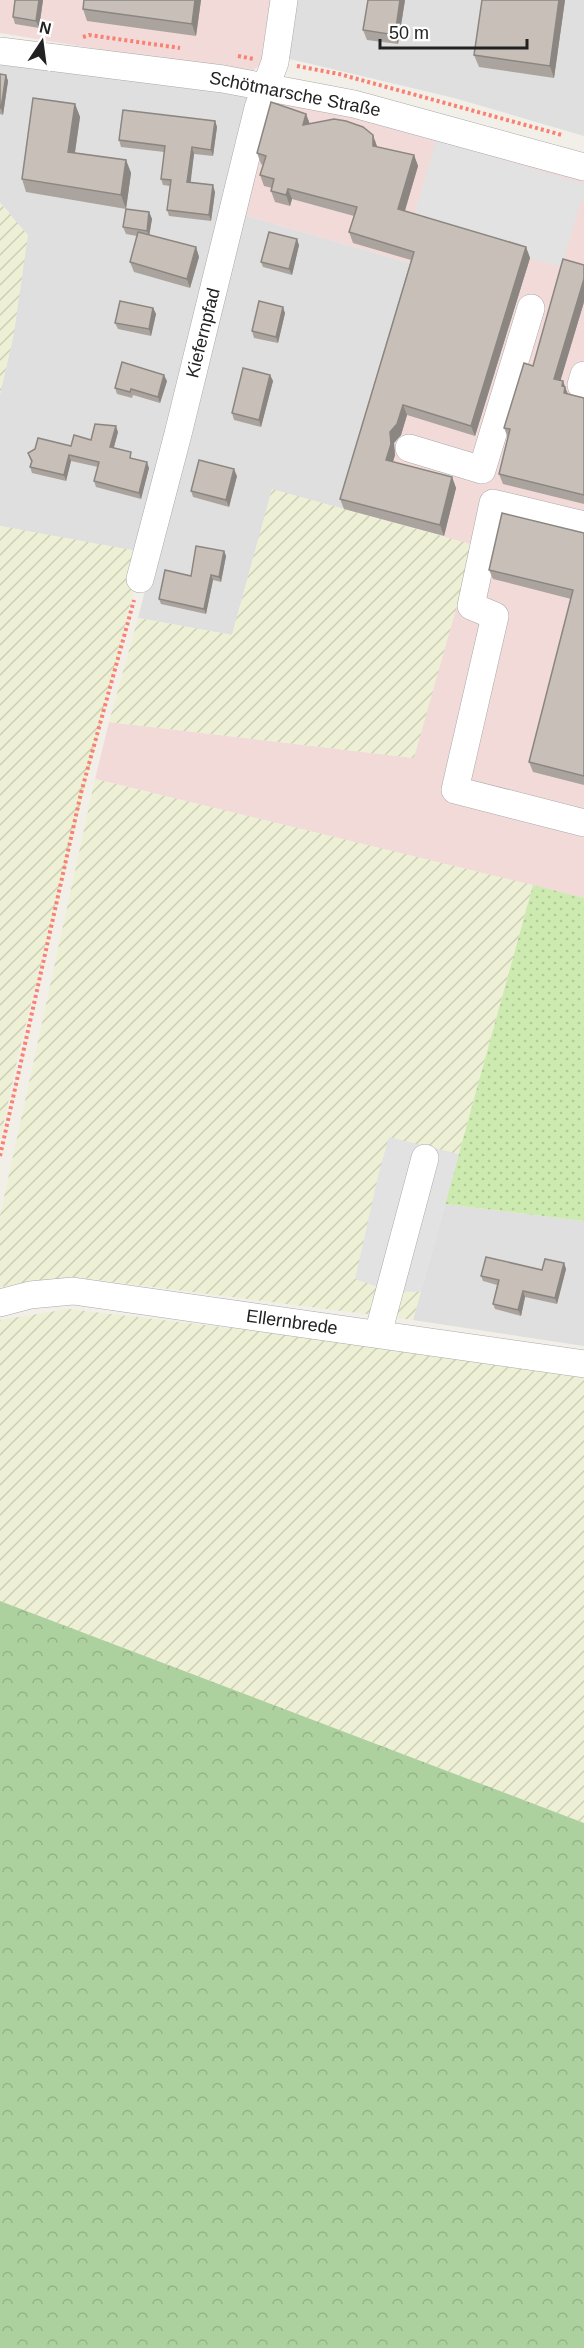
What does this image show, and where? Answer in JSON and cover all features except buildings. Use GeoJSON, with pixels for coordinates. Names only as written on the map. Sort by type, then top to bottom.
{"type":"FeatureCollection","features":[{"type":"Feature","properties":{"kind":"street","name":"Kiefernpfad"},"geometry":{"type":"LineString","coordinates":[[140,579],[258,108],[275,62],[284,0]]}},
{"type":"Feature","properties":{"kind":"street","name":"Schötmarsche Straße"},"geometry":{"type":"LineString","coordinates":[[0,51],[223,79],[354,104],[584,167]]}},
{"type":"Feature","properties":{"kind":"street"},"geometry":{"type":"LineString","coordinates":[[531,308],[482,470],[476,499],[584,525]]}},
{"type":"Feature","properties":{"kind":"street"},"geometry":{"type":"LineString","coordinates":[[408,448],[482,470]]}},
{"type":"Feature","properties":{"kind":"street"},"geometry":{"type":"LineString","coordinates":[[493,502],[471,606],[495,616],[455,790],[584,823]]}},
{"type":"Feature","properties":{"kind":"street"},"geometry":{"type":"LineString","coordinates":[[378,1334],[425,1158]]}},
{"type":"Feature","properties":{"kind":"street","name":"Ellernbrede"},"geometry":{"type":"LineString","coordinates":[[0,1303],[30,1294],[73,1291],[584,1364]]}},
{"type":"Feature","properties":{"kind":"path"},"geometry":{"type":"LineString","coordinates":[[0,1156],[81,793],[140,579]]}},
{"type":"Feature","properties":{"kind":"shaded area"},"geometry":{"type":"Polygon","coordinates":[[[0,0],[276,0],[261,64],[249,74],[0,33],[0,0]]]}},
{"type":"Feature","properties":{"kind":"shaded area"},"geometry":{"type":"Polygon","coordinates":[[[296,0],[584,0],[584,136],[454,98],[286,58],[296,0]]]}},
{"type":"Feature","properties":{"kind":"shaded area"},"geometry":{"type":"Polygon","coordinates":[[[0,64],[254,97],[240,214],[417,265],[344,509],[272,490],[232,635],[138,618],[154,555],[0,526],[0,394],[14,333],[9,212],[0,203],[0,64]]]}},
{"type":"Feature","properties":{"kind":"shaded area"},"geometry":{"type":"Polygon","coordinates":[[[269,97],[448,138],[584,177],[584,898],[95,779],[109,722],[414,758],[444,536],[344,509],[417,265],[240,214],[269,97]]]}},
{"type":"Feature","properties":{"kind":"shaded area"},"geometry":{"type":"Polygon","coordinates":[[[436,140],[584,184],[584,202],[581,201],[561,267],[412,223],[436,140]]]}},
{"type":"Feature","properties":{"kind":"shaded area"},"geometry":{"type":"Polygon","coordinates":[[[389,1137],[459,1154],[421,1292],[389,1291],[355,1279],[389,1137]]]}},
{"type":"Feature","properties":{"kind":"shaded area"},"geometry":{"type":"Polygon","coordinates":[[[445,1204],[584,1221],[584,1346],[413,1320],[445,1204]]]}},
{"type":"Feature","properties":{"kind":"green space"},"geometry":{"type":"Polygon","coordinates":[[[0,203],[28,235],[14,333],[0,394],[0,203]]]}},
{"type":"Feature","properties":{"kind":"green space"},"geometry":{"type":"Polygon","coordinates":[[[272,489],[474,545],[414,758],[109,722],[138,618],[232,635],[272,489]]]}},
{"type":"Feature","properties":{"kind":"green space"},"geometry":{"type":"Polygon","coordinates":[[[0,526],[143,552],[19,1052],[0,1140],[0,526]]]}},
{"type":"Feature","properties":{"kind":"green space"},"geometry":{"type":"Polygon","coordinates":[[[95,779],[533,885],[413,1320],[74,1277],[0,1287],[0,1216],[95,779]]]}},
{"type":"Feature","properties":{"kind":"green space"},"geometry":{"type":"Polygon","coordinates":[[[533,885],[584,898],[584,1221],[445,1204],[533,885]]]}},
{"type":"Feature","properties":{"kind":"green space"},"geometry":{"type":"Polygon","coordinates":[[[68,1309],[272,1333],[584,1378],[584,1823],[0,1601],[0,1320],[68,1309]]]}},
{"type":"Feature","properties":{"kind":"green space"},"geometry":{"type":"Polygon","coordinates":[[[0,1601],[584,1823],[584,2348],[0,2348],[0,1601]]]}}]}
